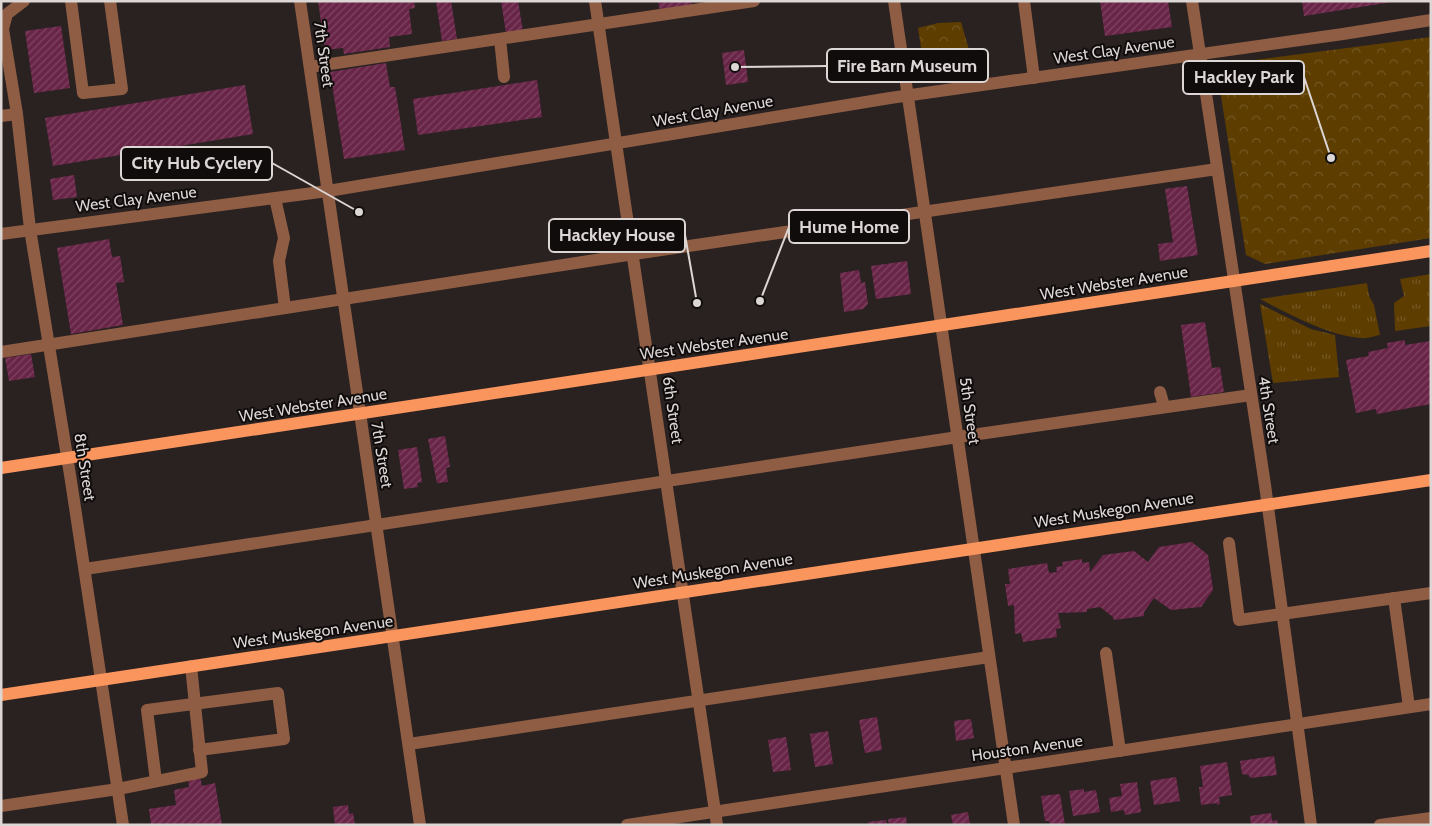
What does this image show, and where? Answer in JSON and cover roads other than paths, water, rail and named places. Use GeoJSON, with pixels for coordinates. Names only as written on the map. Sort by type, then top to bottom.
{"type":"FeatureCollection","features":[{"type":"Feature","properties":{"kind":"main road","name":"West Webster Avenue"},"geometry":{"type":"LineString","coordinates":[[1,468],[1431,252]]}},
{"type":"Feature","properties":{"kind":"main road","name":"West Muskegon Avenue"},"geometry":{"type":"LineString","coordinates":[[1,695],[1267,503],[1431,480]]}},
{"type":"Feature","properties":{"kind":"street","name":"8th Street"},"geometry":{"type":"LineString","coordinates":[[24,1],[7,14],[3,29],[17,114],[30,229],[68,458],[123,825]]}},
{"type":"Feature","properties":{"kind":"street"},"geometry":{"type":"LineString","coordinates":[[71,1],[83,93],[122,89],[110,1]]}},
{"type":"Feature","properties":{"kind":"street","name":"7th Street"},"geometry":{"type":"LineString","coordinates":[[300,1],[420,825]]}},
{"type":"Feature","properties":{"kind":"street","name":"6th Street"},"geometry":{"type":"LineString","coordinates":[[595,1],[615,145],[634,254],[684,591],[716,819]]}},
{"type":"Feature","properties":{"kind":"street"},"geometry":{"type":"LineString","coordinates":[[310,68],[718,4],[754,1]]}},
{"type":"Feature","properties":{"kind":"street","name":"5th Street"},"geometry":{"type":"LineString","coordinates":[[894,1],[974,548],[988,657],[1014,825]]}},
{"type":"Feature","properties":{"kind":"street"},"geometry":{"type":"LineString","coordinates":[[1024,1],[1034,78]]}},
{"type":"Feature","properties":{"kind":"street","name":"4th Street"},"geometry":{"type":"LineString","coordinates":[[1192,1],[1267,503],[1311,825]]}},
{"type":"Feature","properties":{"kind":"street","name":"West Clay Avenue"},"geometry":{"type":"LineString","coordinates":[[1,234],[328,191],[908,95],[1431,20]]}},
{"type":"Feature","properties":{"kind":"street"},"geometry":{"type":"LineString","coordinates":[[500,39],[504,77]]}},
{"type":"Feature","properties":{"kind":"street"},"geometry":{"type":"LineString","coordinates":[[1,116],[17,114]]}},
{"type":"Feature","properties":{"kind":"street"},"geometry":{"type":"LineString","coordinates":[[1,352],[634,254],[1217,168]]}},
{"type":"Feature","properties":{"kind":"street"},"geometry":{"type":"LineString","coordinates":[[275,198],[284,238],[279,261],[285,308]]}},
{"type":"Feature","properties":{"kind":"street"},"geometry":{"type":"LineString","coordinates":[[1160,392],[1164,406]]}},
{"type":"Feature","properties":{"kind":"street"},"geometry":{"type":"LineString","coordinates":[[85,569],[1164,406],[1250,395]]}},
{"type":"Feature","properties":{"kind":"street"},"geometry":{"type":"LineString","coordinates":[[1229,543],[1239,620],[1431,593]]}},
{"type":"Feature","properties":{"kind":"street"},"geometry":{"type":"LineString","coordinates":[[1394,598],[1409,707]]}},
{"type":"Feature","properties":{"kind":"street"},"geometry":{"type":"LineString","coordinates":[[1106,653],[1120,751]]}},
{"type":"Feature","properties":{"kind":"street"},"geometry":{"type":"LineString","coordinates":[[409,744],[988,657]]}},
{"type":"Feature","properties":{"kind":"street"},"geometry":{"type":"LineString","coordinates":[[1,806],[118,789],[202,772],[191,666]]}},
{"type":"Feature","properties":{"kind":"street"},"geometry":{"type":"LineString","coordinates":[[156,781],[147,710],[278,693],[284,739],[199,750]]}},
{"type":"Feature","properties":{"kind":"street","name":"Houston Avenue"},"geometry":{"type":"LineString","coordinates":[[627,825],[716,819],[1006,767],[1431,704]]}},
{"type":"Feature","properties":{"kind":"street"},"geometry":{"type":"LineString","coordinates":[[1380,825],[1431,818]]}},
{"type":"Feature","properties":{"kind":"place","name":"Fire Barn Museum"},"geometry":{"type":"Point","coordinates":[735,67]}},
{"type":"Feature","properties":{"kind":"place","name":"Hackley Park"},"geometry":{"type":"Point","coordinates":[1331,158]}},
{"type":"Feature","properties":{"kind":"place","name":"City Hub Cyclery"},"geometry":{"type":"Point","coordinates":[359,212]}},
{"type":"Feature","properties":{"kind":"place","name":"Hume Home"},"geometry":{"type":"Point","coordinates":[760,301]}},
{"type":"Feature","properties":{"kind":"place","name":"Hackley House"},"geometry":{"type":"Point","coordinates":[697,303]}}]}
